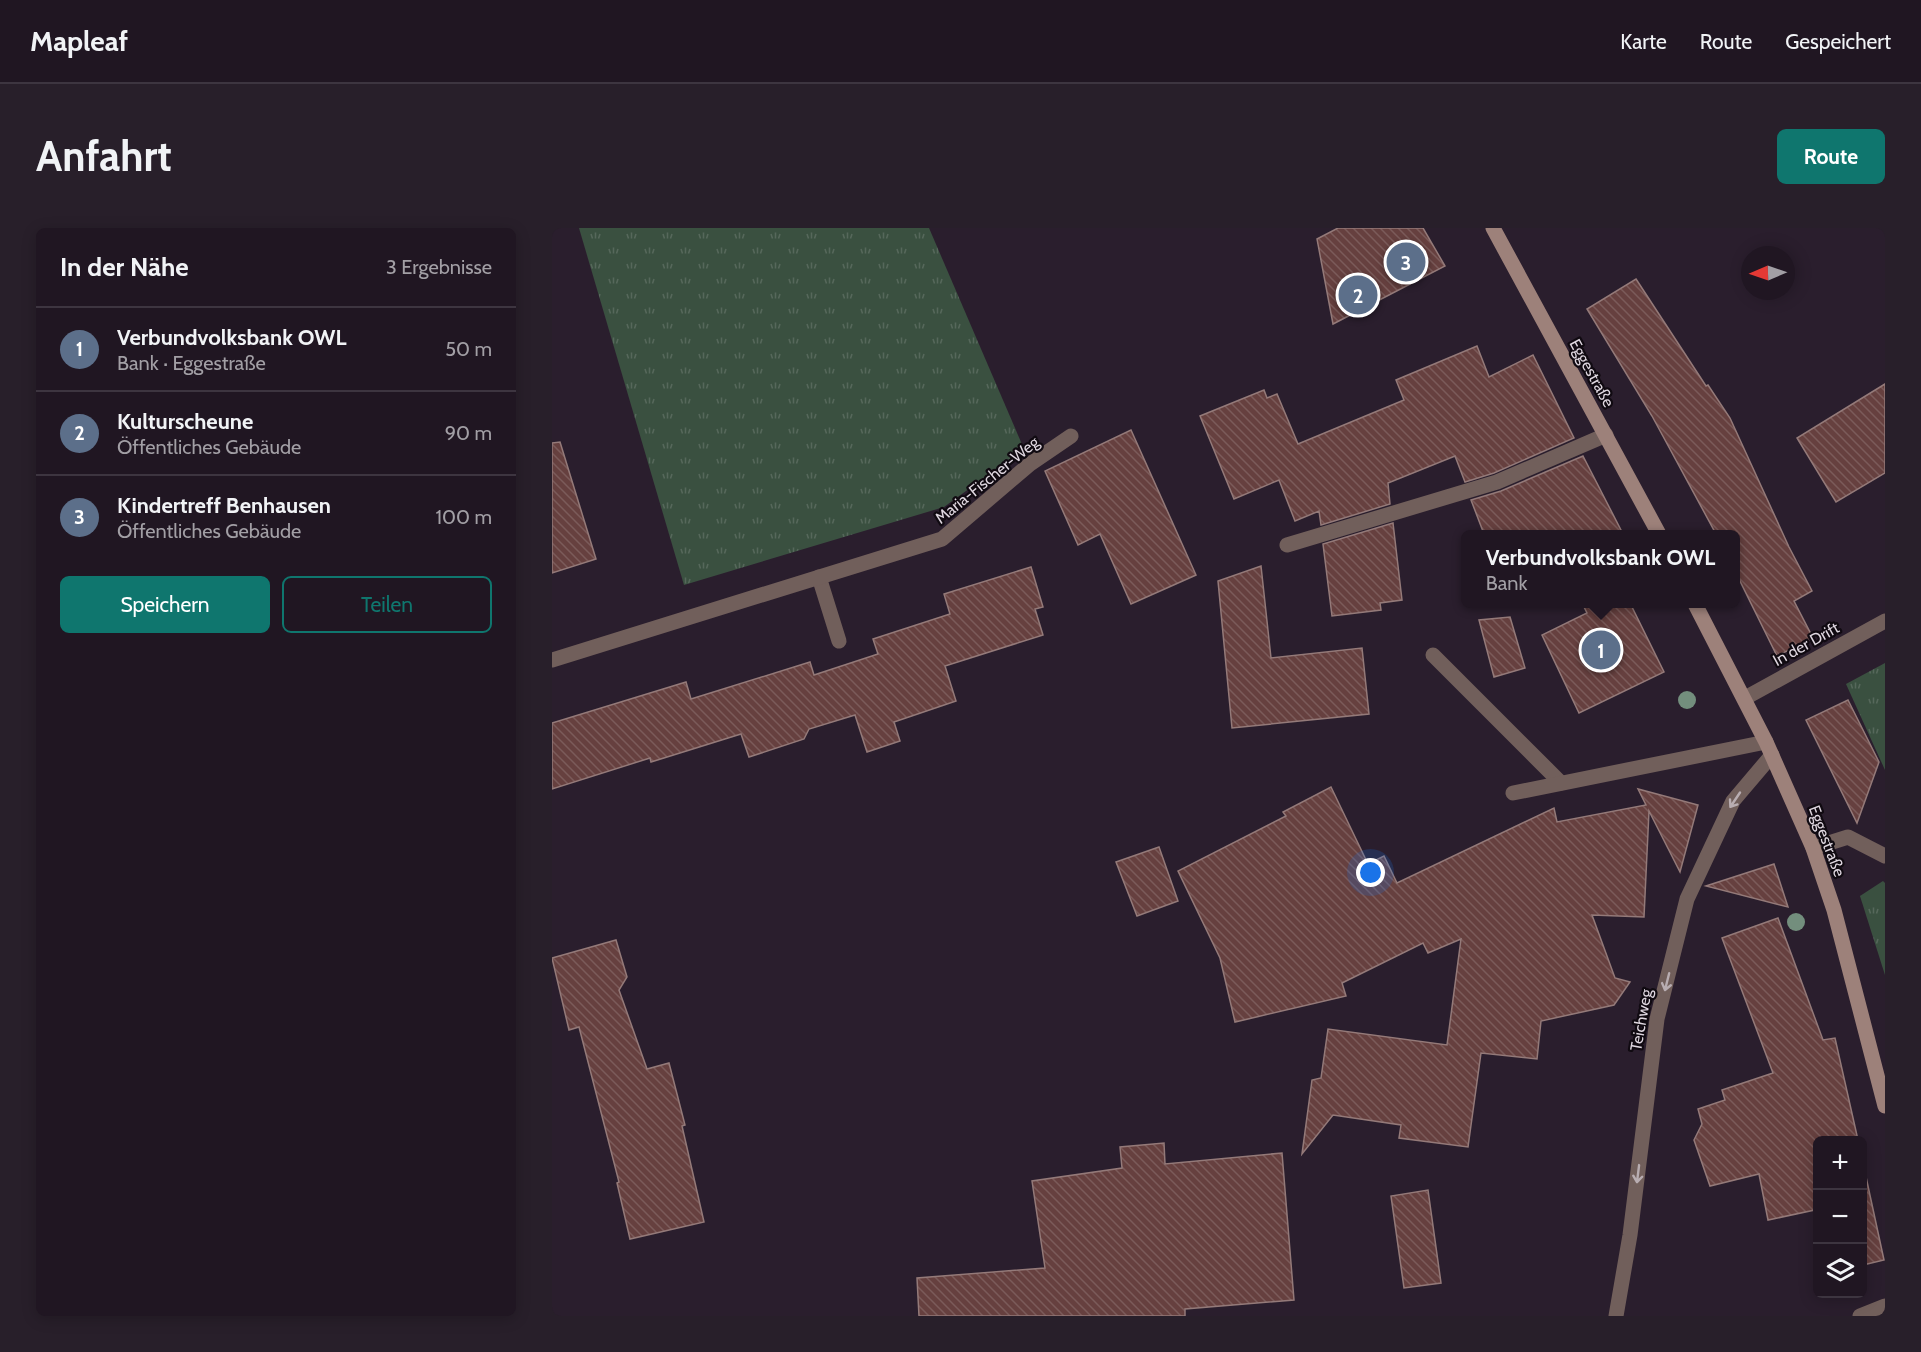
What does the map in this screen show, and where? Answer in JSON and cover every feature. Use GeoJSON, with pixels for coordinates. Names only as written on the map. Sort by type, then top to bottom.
{"type":"FeatureCollection","features":[{"type":"Feature","properties":{"kind":"main road","name":"Eggestraße"},"geometry":{"type":"LineString","coordinates":[[1492,228],[1657,530]]}},
{"type":"Feature","properties":{"kind":"main road","name":"Eggestraße"},"geometry":{"type":"LineString","coordinates":[[1698,608],[1745,698],[1813,848],[1834,910],[1885,1106]]}},
{"type":"Feature","properties":{"kind":"street"},"geometry":{"type":"LineString","coordinates":[[1287,545],[1497,482],[1606,435]]}},
{"type":"Feature","properties":{"kind":"street","name":"Maria-Fischer-Weg"},"geometry":{"type":"LineString","coordinates":[[552,660],[942,540],[1030,464],[1071,436]]}},
{"type":"Feature","properties":{"kind":"street"},"geometry":{"type":"LineString","coordinates":[[819,578],[839,641]]}},
{"type":"Feature","properties":{"kind":"street","name":"In der Drift"},"geometry":{"type":"LineString","coordinates":[[1745,698],[1885,621]]}},
{"type":"Feature","properties":{"kind":"street"},"geometry":{"type":"LineString","coordinates":[[1433,655],[1562,783]]}},
{"type":"Feature","properties":{"kind":"street"},"geometry":{"type":"LineString","coordinates":[[1513,793],[1769,749]]}},
{"type":"Feature","properties":{"kind":"street","name":"Teichweg"},"geometry":{"type":"LineString","coordinates":[[1616,1316],[1630,1235],[1657,1019],[1688,899],[1733,801],[1769,749]]}},
{"type":"Feature","properties":{"kind":"street"},"geometry":{"type":"LineString","coordinates":[[1813,848],[1848,837],[1885,856]]}},
{"type":"Feature","properties":{"kind":"street"},"geometry":{"type":"LineString","coordinates":[[1860,1316],[1885,1306]]}},
{"type":"Feature","properties":{"kind":"green space"},"geometry":{"type":"Polygon","coordinates":[[[579,228],[929,228],[1024,449],[944,507],[684,585],[579,228]]]}},
{"type":"Feature","properties":{"kind":"green space"},"geometry":{"type":"Polygon","coordinates":[[[1885,663],[1885,770],[1846,684],[1885,663]]]}},
{"type":"Feature","properties":{"kind":"green space"},"geometry":{"type":"Polygon","coordinates":[[[1883,881],[1885,883],[1885,975],[1860,896],[1883,881]]]}},
{"type":"Feature","properties":{"kind":"building"},"geometry":{"type":"Polygon","coordinates":[[[1338,228],[1423,228],[1445,266],[1333,324],[1317,239],[1338,228]]]}},
{"type":"Feature","properties":{"kind":"building"},"geometry":{"type":"Polygon","coordinates":[[[1636,279],[1706,386],[1708,385],[1730,418],[1789,547],[1812,591],[1794,601],[1813,638],[1777,656],[1740,581],[1740,530],[1714,530],[1652,416],[1587,309],[1636,279]]]}},
{"type":"Feature","properties":{"kind":"building"},"geometry":{"type":"Polygon","coordinates":[[[1477,346],[1489,377],[1533,355],[1574,438],[1494,473],[1465,482],[1455,456],[1388,483],[1390,504],[1321,525],[1319,511],[1295,521],[1279,480],[1234,499],[1200,416],[1264,390],[1267,398],[1277,394],[1298,444],[1404,400],[1396,380],[1477,346]]]}},
{"type":"Feature","properties":{"kind":"building"},"geometry":{"type":"Polygon","coordinates":[[[1885,384],[1885,473],[1836,502],[1797,438],[1885,384]]]}},
{"type":"Feature","properties":{"kind":"building"},"geometry":{"type":"Polygon","coordinates":[[[1131,430],[1196,575],[1131,604],[1100,534],[1078,545],[1045,471],[1131,430]]]}},
{"type":"Feature","properties":{"kind":"building"},"geometry":{"type":"Polygon","coordinates":[[[560,442],[596,559],[552,573],[552,443],[560,442]]]}},
{"type":"Feature","properties":{"kind":"building"},"geometry":{"type":"Polygon","coordinates":[[[1583,456],[1621,530],[1482,530],[1471,500],[1501,491],[1583,456]]]}},
{"type":"Feature","properties":{"kind":"building"},"geometry":{"type":"Polygon","coordinates":[[[1393,523],[1402,600],[1380,603],[1381,610],[1332,616],[1323,544],[1393,523]]]}},
{"type":"Feature","properties":{"kind":"building"},"geometry":{"type":"Polygon","coordinates":[[[1261,566],[1271,658],[1362,648],[1369,714],[1232,728],[1218,581],[1261,566]]]}},
{"type":"Feature","properties":{"kind":"building"},"geometry":{"type":"Polygon","coordinates":[[[1031,567],[1043,607],[1035,609],[1043,635],[945,666],[956,701],[894,722],[900,741],[867,752],[855,715],[809,729],[804,739],[749,757],[741,734],[651,762],[650,758],[552,789],[552,723],[686,682],[691,699],[810,662],[814,675],[878,654],[873,639],[950,614],[944,594],[1031,567]]]}},
{"type":"Feature","properties":{"kind":"building"},"geometry":{"type":"Polygon","coordinates":[[[1584,608],[1632,608],[1664,672],[1579,713],[1542,635],[1587,613],[1584,608]]]}},
{"type":"Feature","properties":{"kind":"building"},"geometry":{"type":"Polygon","coordinates":[[[1510,617],[1525,668],[1494,677],[1479,620],[1510,617]]]}},
{"type":"Feature","properties":{"kind":"building"},"geometry":{"type":"Polygon","coordinates":[[[1848,700],[1879,762],[1857,823],[1806,720],[1848,700]]]}},
{"type":"Feature","properties":{"kind":"building"},"geometry":{"type":"Polygon","coordinates":[[[1331,787],[1368,864],[1384,856],[1397,883],[1554,808],[1557,822],[1646,805],[1638,789],[1698,805],[1680,872],[1649,811],[1644,917],[1592,915],[1615,978],[1630,982],[1614,1005],[1541,1021],[1537,1059],[1481,1053],[1468,1147],[1399,1138],[1401,1125],[1333,1115],[1302,1154],[1312,1080],[1321,1078],[1328,1029],[1447,1045],[1461,939],[1428,953],[1423,943],[1342,983],[1346,996],[1235,1022],[1220,958],[1178,871],[1286,816],[1283,812],[1331,787]]]}},
{"type":"Feature","properties":{"kind":"building"},"geometry":{"type":"Polygon","coordinates":[[[1159,847],[1178,901],[1137,916],[1116,862],[1159,847]]]}},
{"type":"Feature","properties":{"kind":"building"},"geometry":{"type":"Polygon","coordinates":[[[1774,864],[1788,907],[1706,886],[1774,864]]]}},
{"type":"Feature","properties":{"kind":"building"},"geometry":{"type":"Polygon","coordinates":[[[1778,918],[1823,1040],[1835,1038],[1857,1136],[1813,1136],[1813,1210],[1768,1220],[1759,1174],[1710,1186],[1694,1140],[1702,1124],[1698,1109],[1725,1100],[1722,1090],[1773,1073],[1722,938],[1778,918]]]}},
{"type":"Feature","properties":{"kind":"building"},"geometry":{"type":"Polygon","coordinates":[[[616,940],[627,977],[619,990],[647,1069],[669,1063],[685,1125],[682,1126],[704,1222],[630,1239],[617,1183],[619,1182],[579,1027],[569,1030],[552,958],[616,940]]]}},
{"type":"Feature","properties":{"kind":"building"},"geometry":{"type":"Polygon","coordinates":[[[1164,1143],[1165,1164],[1282,1153],[1294,1300],[1185,1309],[1185,1316],[919,1316],[917,1278],[1045,1268],[1032,1181],[1122,1168],[1120,1147],[1164,1143]]]}},
{"type":"Feature","properties":{"kind":"building"},"geometry":{"type":"Polygon","coordinates":[[[1867,1181],[1884,1260],[1867,1264],[1867,1181]]]}},
{"type":"Feature","properties":{"kind":"building"},"geometry":{"type":"Polygon","coordinates":[[[1428,1190],[1441,1283],[1404,1288],[1391,1196],[1428,1190]]]}},
{"type":"Feature","properties":{"kind":"place","name":"Kindertreff Benhausen"},"geometry":{"type":"Point","coordinates":[1406,262]}},
{"type":"Feature","properties":{"kind":"place","name":"Kulturscheune"},"geometry":{"type":"Point","coordinates":[1358,295]}},
{"type":"Feature","properties":{"kind":"place","name":"Verbundvolksbank OWL"},"geometry":{"type":"Point","coordinates":[1601,650]}}]}
